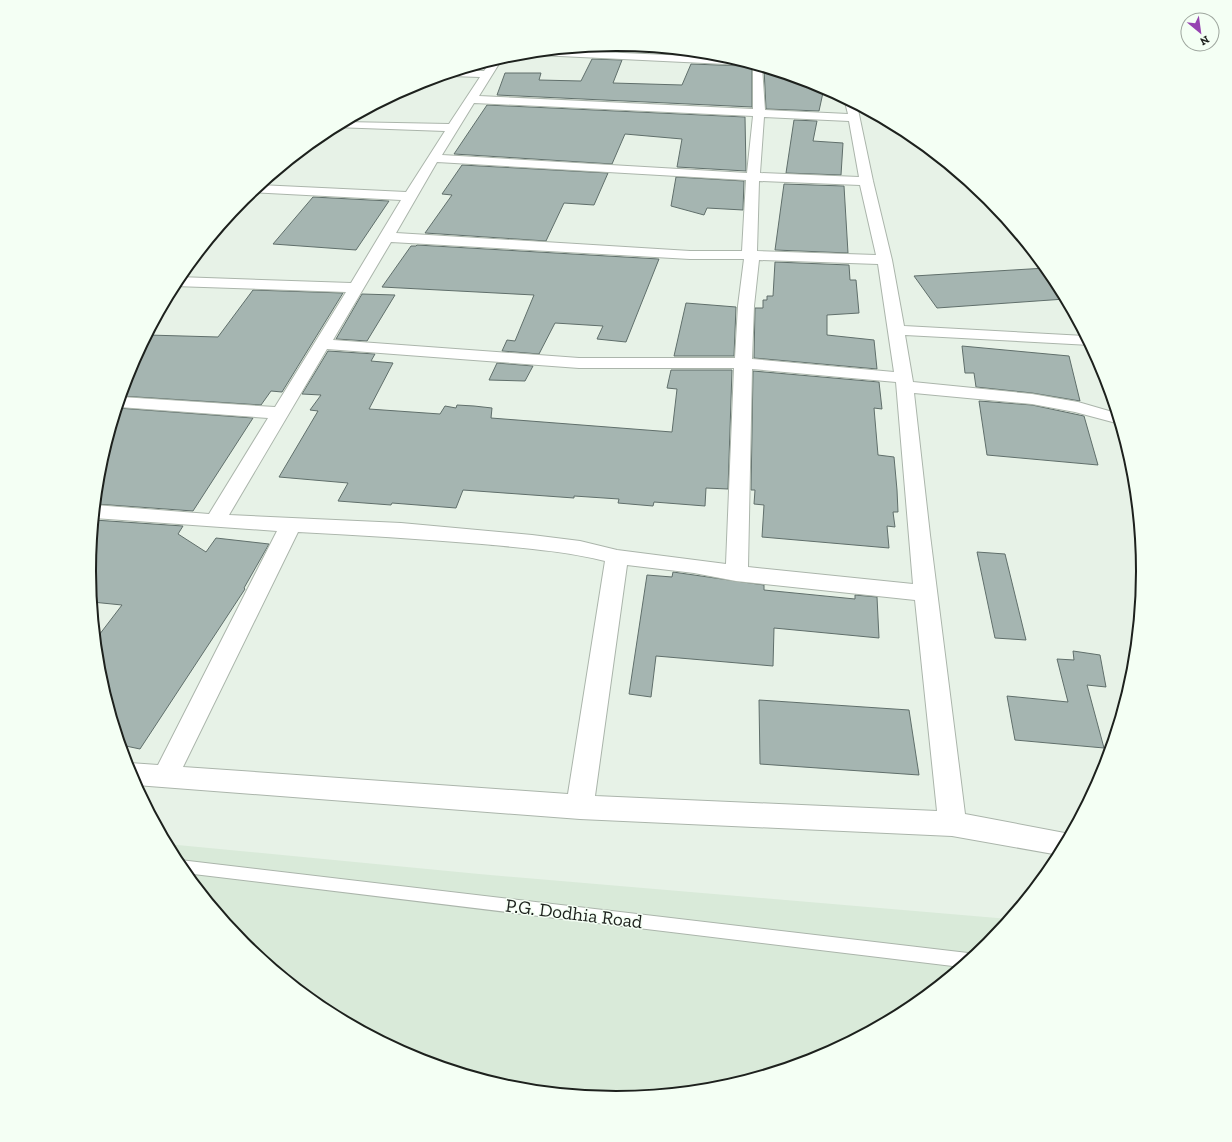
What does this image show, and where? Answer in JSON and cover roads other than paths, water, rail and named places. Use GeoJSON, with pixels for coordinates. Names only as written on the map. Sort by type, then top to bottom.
{"type":"FeatureCollection","features":[{"type":"Feature","properties":{"kind":"street"},"geometry":{"type":"LineString","coordinates":[[567,53],[714,60]]}},
{"type":"Feature","properties":{"kind":"street"},"geometry":{"type":"LineString","coordinates":[[215,521],[386,236],[408,196],[493,66]]}},
{"type":"Feature","properties":{"kind":"street"},"geometry":{"type":"LineString","coordinates":[[736,573],[738,558],[743,363],[746,306],[752,255],[749,250],[759,114],[757,71]]}},
{"type":"Feature","properties":{"kind":"street"},"geometry":{"type":"LineString","coordinates":[[467,73],[488,74]]}},
{"type":"Feature","properties":{"kind":"street"},"geometry":{"type":"LineString","coordinates":[[471,99],[759,114],[853,110],[866,181],[885,260],[905,382],[926,593],[952,824]]}},
{"type":"Feature","properties":{"kind":"street"},"geometry":{"type":"LineString","coordinates":[[349,125],[451,128]]}},
{"type":"Feature","properties":{"kind":"street"},"geometry":{"type":"LineString","coordinates":[[434,158],[754,178],[866,181]]}},
{"type":"Feature","properties":{"kind":"street"},"geometry":{"type":"LineString","coordinates":[[263,189],[408,196]]}},
{"type":"Feature","properties":{"kind":"street"},"geometry":{"type":"LineString","coordinates":[[386,236],[690,255],[752,255],[885,260]]}},
{"type":"Feature","properties":{"kind":"street"},"geometry":{"type":"LineString","coordinates":[[184,282],[355,288]]}},
{"type":"Feature","properties":{"kind":"street"},"geometry":{"type":"LineString","coordinates":[[896,330],[1082,341]]}},
{"type":"Feature","properties":{"kind":"street"},"geometry":{"type":"LineString","coordinates":[[321,344],[579,363],[743,363],[1032,399],[1078,407],[1112,417]]}},
{"type":"Feature","properties":{"kind":"street"},"geometry":{"type":"LineString","coordinates":[[125,402],[279,414]]}},
{"type":"Feature","properties":{"kind":"street"},"geometry":{"type":"LineString","coordinates":[[99,512],[215,521],[401,530],[532,542],[580,548],[616,558],[694,566],[736,573],[926,593]]}},
{"type":"Feature","properties":{"kind":"street"},"geometry":{"type":"LineString","coordinates":[[166,777],[216,672],[291,524]]}},
{"type":"Feature","properties":{"kind":"street"},"geometry":{"type":"LineString","coordinates":[[580,807],[616,558]]}},
{"type":"Feature","properties":{"kind":"street"},"geometry":{"type":"LineString","coordinates":[[138,775],[580,807],[952,824],[1059,843]]}},
{"type":"Feature","properties":{"kind":"lane","name":"P.G. Dodhia Road"},"geometry":{"type":"LineString","coordinates":[[189,867],[962,959]]}}]}
